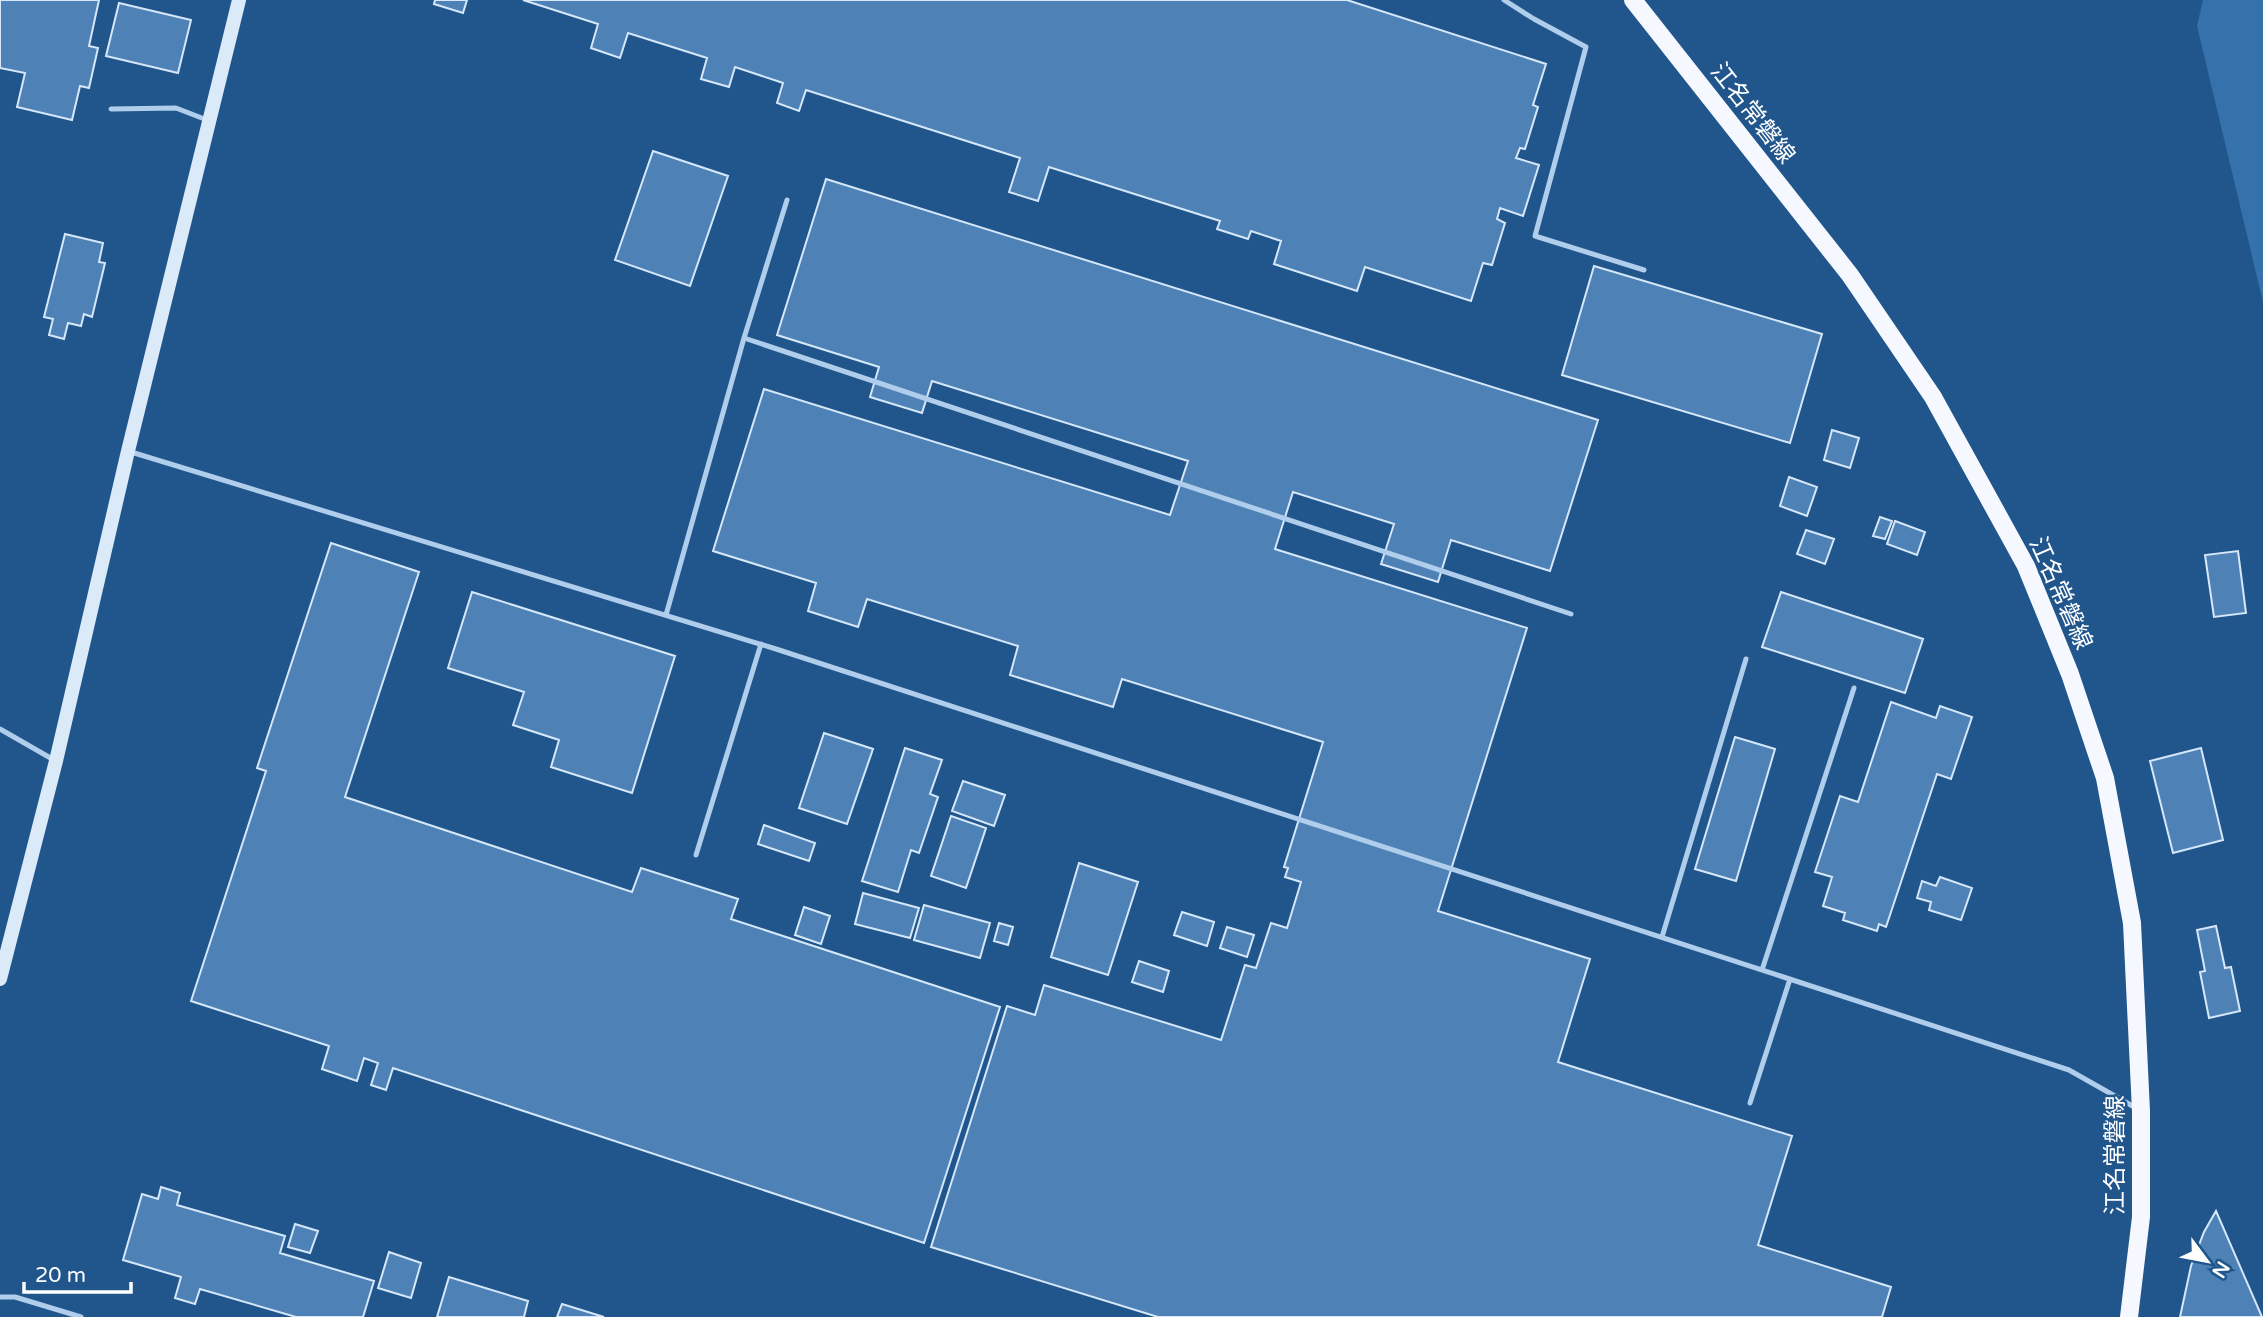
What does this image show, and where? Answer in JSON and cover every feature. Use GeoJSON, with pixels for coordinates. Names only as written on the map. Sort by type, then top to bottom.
{"type":"FeatureCollection","features":[{"type":"Feature","properties":{"kind":"main road","name":"江名常磐線"},"geometry":{"type":"LineString","coordinates":[[1633,0],[1850,275],[1933,397],[2026,566],[2070,674],[2105,778],[2132,923],[2141,1111],[2141,1217],[2130,1317]]}},
{"type":"Feature","properties":{"kind":"street"},"geometry":{"type":"LineString","coordinates":[[0,979],[56,761],[128,451],[239,0]]}},
{"type":"Feature","properties":{"kind":"lane"},"geometry":{"type":"LineString","coordinates":[[1504,0],[1586,47],[1535,236],[1644,270]]}},
{"type":"Feature","properties":{"kind":"lane"},"geometry":{"type":"LineString","coordinates":[[111,109],[176,108],[209,121]]}},
{"type":"Feature","properties":{"kind":"lane"},"geometry":{"type":"LineString","coordinates":[[666,615],[744,338],[788,200]]}},
{"type":"Feature","properties":{"kind":"lane"},"geometry":{"type":"LineString","coordinates":[[744,338],[1570,614]]}},
{"type":"Feature","properties":{"kind":"lane"},"geometry":{"type":"LineString","coordinates":[[128,451],[761,644],[2069,1070],[2141,1111]]}},
{"type":"Feature","properties":{"kind":"lane"},"geometry":{"type":"LineString","coordinates":[[696,855],[761,644]]}},
{"type":"Feature","properties":{"kind":"lane"},"geometry":{"type":"LineString","coordinates":[[1662,937],[1746,660]]}},
{"type":"Feature","properties":{"kind":"lane"},"geometry":{"type":"LineString","coordinates":[[1762,970],[1854,688]]}},
{"type":"Feature","properties":{"kind":"lane"},"geometry":{"type":"LineString","coordinates":[[0,729],[56,761]]}},
{"type":"Feature","properties":{"kind":"lane"},"geometry":{"type":"LineString","coordinates":[[1750,1103],[1790,979]]}},
{"type":"Feature","properties":{"kind":"lane"},"geometry":{"type":"LineString","coordinates":[[0,1297],[15,1297],[80,1317]]}},
{"type":"Feature","properties":{"kind":"lane"},"geometry":{"type":"LineString","coordinates":[[51,1317],[53,1309]]}},
{"type":"Feature","properties":{"kind":"shaded area"},"geometry":{"type":"Polygon","coordinates":[[[2203,0],[2263,0],[2263,302],[2197,26],[2203,0]]]}},
{"type":"Feature","properties":{"kind":"building"},"geometry":{"type":"Polygon","coordinates":[[[0,0],[99,0],[89,46],[98,48],[89,88],[80,86],[72,120],[17,107],[25,73],[0,68],[0,0]]]}},
{"type":"Feature","properties":{"kind":"building"},"geometry":{"type":"Polygon","coordinates":[[[435,0],[467,0],[463,13],[434,4],[435,0]]]}},
{"type":"Feature","properties":{"kind":"building"},"geometry":{"type":"Polygon","coordinates":[[[523,0],[1347,0],[1546,64],[1533,105],[1538,107],[1525,149],[1520,148],[1516,158],[1539,165],[1523,216],[1500,208],[1497,219],[1505,223],[1492,265],[1483,263],[1471,301],[1365,267],[1357,291],[1274,264],[1281,241],[1251,231],[1248,239],[1217,229],[1220,221],[1049,167],[1038,201],[1009,192],[1020,158],[806,90],[799,111],[777,103],[783,83],[735,67],[729,87],[701,79],[707,58],[628,33],[620,58],[591,48],[598,24],[523,0]]]}},
{"type":"Feature","properties":{"kind":"building"},"geometry":{"type":"Polygon","coordinates":[[[119,3],[191,20],[178,73],[106,56],[119,3]]]}},
{"type":"Feature","properties":{"kind":"building"},"geometry":{"type":"Polygon","coordinates":[[[653,151],[728,176],[690,286],[615,260],[653,151]]]}},
{"type":"Feature","properties":{"kind":"building"},"geometry":{"type":"Polygon","coordinates":[[[826,179],[1598,420],[1550,571],[1451,540],[1438,582],[1381,564],[1394,524],[1293,492],[1275,549],[1527,628],[1438,911],[1590,959],[1558,1062],[1792,1136],[1758,1245],[1891,1287],[1882,1317],[1158,1317],[931,1247],[1007,1006],[1035,1015],[1044,985],[1221,1040],[1245,965],[1256,968],[1271,923],[1287,928],[1301,882],[1285,877],[1288,868],[1284,867],[1323,742],[1122,679],[1113,707],[1010,675],[1018,646],[867,599],[858,627],[808,611],[816,583],[713,551],[764,389],[1170,515],[1188,461],[932,381],[922,413],[870,397],[879,367],[777,335],[826,179]]]}},
{"type":"Feature","properties":{"kind":"building"},"geometry":{"type":"Polygon","coordinates":[[[65,234],[103,243],[99,262],[105,263],[92,317],[84,314],[81,326],[68,323],[64,339],[49,335],[53,319],[44,317],[65,234]]]}},
{"type":"Feature","properties":{"kind":"building"},"geometry":{"type":"Polygon","coordinates":[[[1594,266],[1822,334],[1790,443],[1562,375],[1594,266]]]}},
{"type":"Feature","properties":{"kind":"building"},"geometry":{"type":"Polygon","coordinates":[[[1832,430],[1859,438],[1850,468],[1824,460],[1832,430]]]}},
{"type":"Feature","properties":{"kind":"building"},"geometry":{"type":"Polygon","coordinates":[[[1789,477],[1817,487],[1807,516],[1780,506],[1789,477]]]}},
{"type":"Feature","properties":{"kind":"building"},"geometry":{"type":"Polygon","coordinates":[[[1880,517],[1892,521],[1885,539],[1873,536],[1880,517]]]}},
{"type":"Feature","properties":{"kind":"building"},"geometry":{"type":"Polygon","coordinates":[[[1895,521],[1925,532],[1917,555],[1887,544],[1895,521]]]}},
{"type":"Feature","properties":{"kind":"building"},"geometry":{"type":"Polygon","coordinates":[[[1806,530],[1834,539],[1825,564],[1797,554],[1806,530]]]}},
{"type":"Feature","properties":{"kind":"building"},"geometry":{"type":"Polygon","coordinates":[[[331,543],[419,572],[345,797],[632,892],[641,868],[738,899],[731,919],[1000,1007],[924,1243],[393,1068],[386,1090],[371,1085],[378,1063],[364,1058],[357,1081],[322,1069],[329,1046],[191,1001],[266,771],[257,768],[331,543]]]}},
{"type":"Feature","properties":{"kind":"building"},"geometry":{"type":"Polygon","coordinates":[[[2238,551],[2246,613],[2214,617],[2205,555],[2238,551]]]}},
{"type":"Feature","properties":{"kind":"building"},"geometry":{"type":"Polygon","coordinates":[[[472,592],[675,656],[632,793],[551,767],[559,740],[513,725],[524,692],[448,668],[472,592]]]}},
{"type":"Feature","properties":{"kind":"building"},"geometry":{"type":"Polygon","coordinates":[[[1781,592],[1923,639],[1905,693],[1762,647],[1781,592]]]}},
{"type":"Feature","properties":{"kind":"building"},"geometry":{"type":"Polygon","coordinates":[[[1891,702],[1936,718],[1940,706],[1972,717],[1951,779],[1937,774],[1886,927],[1879,924],[1877,931],[1843,920],[1845,913],[1823,906],[1832,877],[1815,872],[1840,796],[1858,802],[1891,702]]]}},
{"type":"Feature","properties":{"kind":"building"},"geometry":{"type":"Polygon","coordinates":[[[824,733],[873,749],[847,824],[799,808],[824,733]]]}},
{"type":"Feature","properties":{"kind":"building"},"geometry":{"type":"Polygon","coordinates":[[[1735,737],[1775,749],[1736,881],[1695,869],[1735,737]]]}},
{"type":"Feature","properties":{"kind":"building"},"geometry":{"type":"Polygon","coordinates":[[[905,748],[942,760],[930,794],[938,797],[919,853],[911,850],[898,892],[862,881],[905,748]]]}},
{"type":"Feature","properties":{"kind":"building"},"geometry":{"type":"Polygon","coordinates":[[[2201,748],[2223,840],[2173,853],[2150,761],[2201,748]]]}},
{"type":"Feature","properties":{"kind":"building"},"geometry":{"type":"Polygon","coordinates":[[[963,781],[1005,795],[994,826],[952,811],[963,781]]]}},
{"type":"Feature","properties":{"kind":"building"},"geometry":{"type":"Polygon","coordinates":[[[951,816],[986,828],[966,888],[931,876],[951,816]]]}},
{"type":"Feature","properties":{"kind":"building"},"geometry":{"type":"Polygon","coordinates":[[[764,825],[815,843],[809,861],[758,844],[764,825]]]}},
{"type":"Feature","properties":{"kind":"building"},"geometry":{"type":"Polygon","coordinates":[[[1079,863],[1138,882],[1108,975],[1051,957],[1079,863]]]}},
{"type":"Feature","properties":{"kind":"building"},"geometry":{"type":"Polygon","coordinates":[[[1940,877],[1972,888],[1961,920],[1929,910],[1931,902],[1917,898],[1922,881],[1936,886],[1940,877]]]}},
{"type":"Feature","properties":{"kind":"building"},"geometry":{"type":"Polygon","coordinates":[[[863,893],[919,908],[910,938],[855,924],[863,893]]]}},
{"type":"Feature","properties":{"kind":"building"},"geometry":{"type":"Polygon","coordinates":[[[924,905],[990,923],[980,958],[914,940],[924,905]]]}},
{"type":"Feature","properties":{"kind":"building"},"geometry":{"type":"Polygon","coordinates":[[[804,907],[830,916],[821,944],[795,935],[804,907]]]}},
{"type":"Feature","properties":{"kind":"building"},"geometry":{"type":"Polygon","coordinates":[[[1182,912],[1214,922],[1207,946],[1174,935],[1182,912]]]}},
{"type":"Feature","properties":{"kind":"building"},"geometry":{"type":"Polygon","coordinates":[[[999,923],[1013,927],[1008,945],[994,941],[999,923]]]}},
{"type":"Feature","properties":{"kind":"building"},"geometry":{"type":"Polygon","coordinates":[[[2216,926],[2225,968],[2231,967],[2240,1011],[2209,1018],[2200,972],[2205,971],[2197,930],[2216,926]]]}},
{"type":"Feature","properties":{"kind":"building"},"geometry":{"type":"Polygon","coordinates":[[[1227,927],[1254,935],[1247,957],[1220,948],[1227,927]]]}},
{"type":"Feature","properties":{"kind":"building"},"geometry":{"type":"Polygon","coordinates":[[[1139,961],[1169,971],[1163,992],[1132,982],[1139,961]]]}},
{"type":"Feature","properties":{"kind":"building"},"geometry":{"type":"Polygon","coordinates":[[[161,1187],[180,1193],[177,1205],[285,1236],[280,1253],[374,1281],[363,1317],[296,1317],[200,1289],[195,1304],[175,1298],[181,1277],[123,1260],[142,1194],[158,1199],[161,1187]]]}},
{"type":"Feature","properties":{"kind":"building"},"geometry":{"type":"Polygon","coordinates":[[[2216,1211],[2262,1317],[2180,1317],[2191,1266],[2204,1232],[2216,1211]]]}},
{"type":"Feature","properties":{"kind":"building"},"geometry":{"type":"Polygon","coordinates":[[[295,1224],[318,1231],[310,1253],[288,1247],[295,1224]]]}},
{"type":"Feature","properties":{"kind":"building"},"geometry":{"type":"Polygon","coordinates":[[[389,1252],[421,1263],[411,1298],[378,1288],[389,1252]]]}},
{"type":"Feature","properties":{"kind":"building"},"geometry":{"type":"Polygon","coordinates":[[[449,1277],[528,1301],[524,1317],[437,1317],[449,1277]]]}},
{"type":"Feature","properties":{"kind":"building"},"geometry":{"type":"Polygon","coordinates":[[[562,1304],[604,1317],[557,1317],[562,1304]]]}}]}
